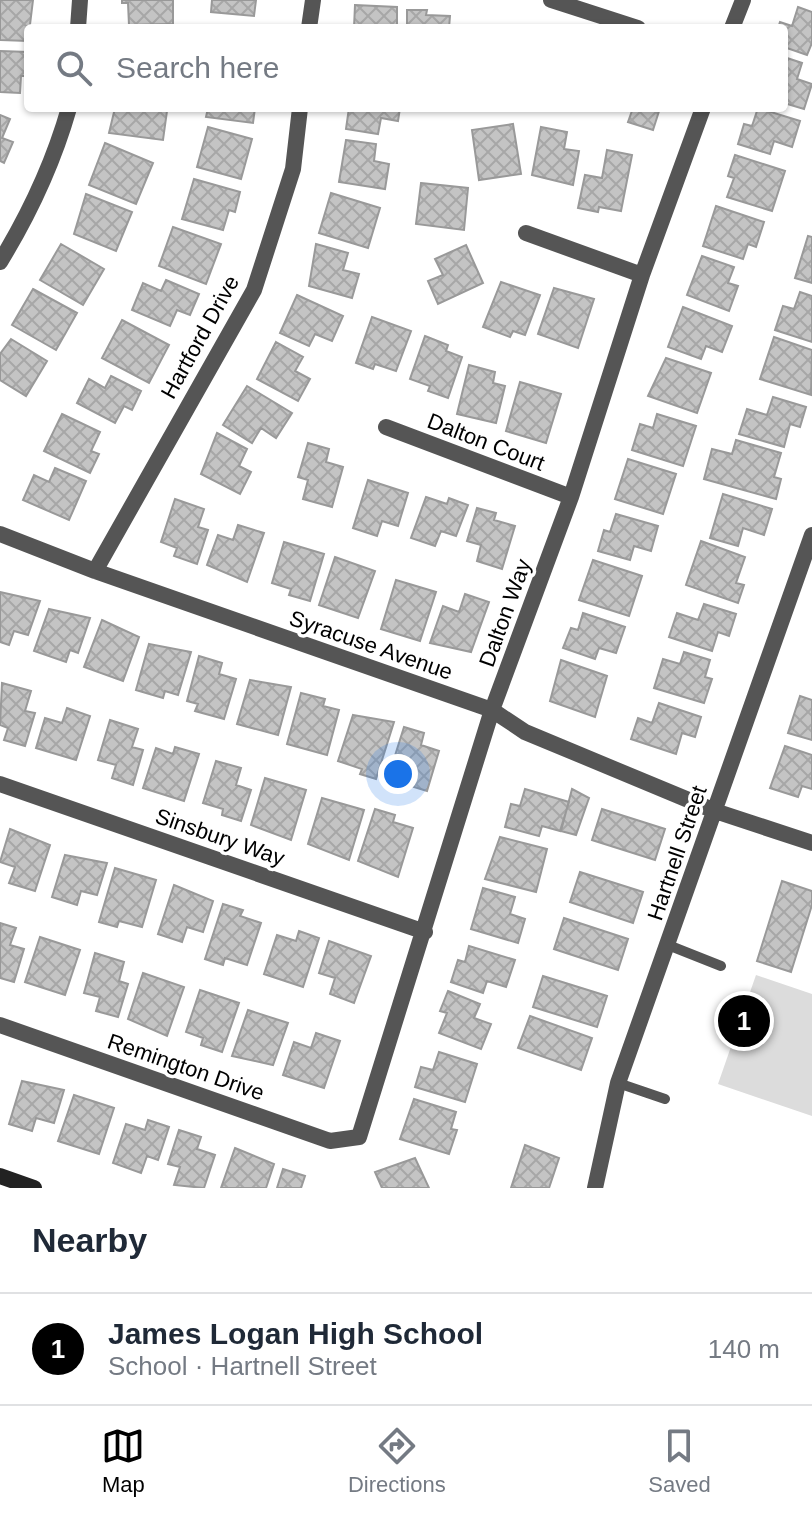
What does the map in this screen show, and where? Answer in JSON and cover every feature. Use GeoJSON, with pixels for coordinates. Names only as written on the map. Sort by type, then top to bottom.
{"type":"FeatureCollection","features":[{"type":"Feature","properties":{"kind":"main road"},"geometry":{"type":"LineString","coordinates":[[0,1176],[34,1188]]}},
{"type":"Feature","properties":{"kind":"street"},"geometry":{"type":"LineString","coordinates":[[78,24],[80,0]]}},
{"type":"Feature","properties":{"kind":"street"},"geometry":{"type":"LineString","coordinates":[[310,24],[313,0]]}},
{"type":"Feature","properties":{"kind":"street"},"geometry":{"type":"LineString","coordinates":[[551,0],[626,24]]}},
{"type":"Feature","properties":{"kind":"street"},"geometry":{"type":"LineString","coordinates":[[734,24],[743,0]]}},
{"type":"Feature","properties":{"kind":"street"},"geometry":{"type":"LineString","coordinates":[[0,262],[23,224],[56,154],[68,112]]}},
{"type":"Feature","properties":{"kind":"street","name":"Hartford Drive"},"geometry":{"type":"LineString","coordinates":[[95,571],[254,290],[293,169],[300,112]]}},
{"type":"Feature","properties":{"kind":"street","name":"Dalton Way"},"geometry":{"type":"LineString","coordinates":[[359,1137],[492,710],[571,497],[642,275],[702,112]]}},
{"type":"Feature","properties":{"kind":"street"},"geometry":{"type":"LineString","coordinates":[[526,233],[642,275]]}},
{"type":"Feature","properties":{"kind":"street","name":"Dalton Court"},"geometry":{"type":"LineString","coordinates":[[386,427],[571,497]]}},
{"type":"Feature","properties":{"kind":"street","name":"Syracuse Avenue"},"geometry":{"type":"LineString","coordinates":[[0,534],[95,571],[492,710],[525,732],[715,811],[812,843]]}},
{"type":"Feature","properties":{"kind":"street","name":"Hartnell Street"},"geometry":{"type":"LineString","coordinates":[[595,1188],[618,1083],[812,535]]}},
{"type":"Feature","properties":{"kind":"street","name":"Sinsbury Way"},"geometry":{"type":"LineString","coordinates":[[0,784],[425,932]]}},
{"type":"Feature","properties":{"kind":"street","name":"Remington Drive"},"geometry":{"type":"LineString","coordinates":[[0,1025],[330,1141],[359,1137]]}},
{"type":"Feature","properties":{"kind":"lane"},"geometry":{"type":"LineString","coordinates":[[668,945],[721,966]]}},
{"type":"Feature","properties":{"kind":"lane"},"geometry":{"type":"LineString","coordinates":[[618,1083],[665,1099]]}},
{"type":"Feature","properties":{"kind":"shaded area"},"geometry":{"type":"Polygon","coordinates":[[[756,975],[812,994],[812,1116],[718,1084],[756,975]]]}},
{"type":"Feature","properties":{"kind":"building"},"geometry":{"type":"Polygon","coordinates":[[[0,0],[33,0],[30,24],[24,24],[24,41],[0,40],[0,0]]]}},
{"type":"Feature","properties":{"kind":"building"},"geometry":{"type":"Polygon","coordinates":[[[122,0],[173,0],[173,24],[129,24],[128,3],[122,3],[122,0]]]}},
{"type":"Feature","properties":{"kind":"building"},"geometry":{"type":"Polygon","coordinates":[[[212,0],[256,0],[254,16],[211,12],[212,0]]]}},
{"type":"Feature","properties":{"kind":"building"},"geometry":{"type":"Polygon","coordinates":[[[355,5],[397,7],[397,24],[354,24],[355,5]]]}},
{"type":"Feature","properties":{"kind":"building"},"geometry":{"type":"Polygon","coordinates":[[[798,7],[812,12],[812,43],[807,55],[788,48],[788,25],[792,26],[798,7]]]}},
{"type":"Feature","properties":{"kind":"building"},"geometry":{"type":"Polygon","coordinates":[[[407,10],[427,10],[426,15],[450,16],[449,24],[407,24],[407,10]]]}},
{"type":"Feature","properties":{"kind":"building"},"geometry":{"type":"Polygon","coordinates":[[[0,51],[24,52],[20,93],[0,92],[0,51]]]}},
{"type":"Feature","properties":{"kind":"building"},"geometry":{"type":"Polygon","coordinates":[[[788,58],[802,63],[797,79],[812,84],[804,109],[788,104],[788,58]]]}},
{"type":"Feature","properties":{"kind":"building"},"geometry":{"type":"Polygon","coordinates":[[[114,112],[167,112],[163,140],[109,133],[114,112]]]}},
{"type":"Feature","properties":{"kind":"building"},"geometry":{"type":"Polygon","coordinates":[[[207,112],[254,112],[253,123],[206,117],[207,112]]]}},
{"type":"Feature","properties":{"kind":"building"},"geometry":{"type":"Polygon","coordinates":[[[348,112],[399,112],[398,121],[381,118],[378,134],[346,129],[348,112]]]}},
{"type":"Feature","properties":{"kind":"building"},"geometry":{"type":"Polygon","coordinates":[[[632,112],[659,112],[653,130],[628,122],[632,112]]]}},
{"type":"Feature","properties":{"kind":"building"},"geometry":{"type":"Polygon","coordinates":[[[757,112],[771,112],[800,121],[792,147],[774,141],[770,154],[738,144],[744,124],[752,126],[757,112]]]}},
{"type":"Feature","properties":{"kind":"building"},"geometry":{"type":"Polygon","coordinates":[[[0,115],[10,119],[2,138],[13,142],[4,163],[0,161],[0,115]]]}},
{"type":"Feature","properties":{"kind":"building"},"geometry":{"type":"Polygon","coordinates":[[[513,124],[521,174],[479,180],[472,130],[513,124]]]}},
{"type":"Feature","properties":{"kind":"building"},"geometry":{"type":"Polygon","coordinates":[[[208,127],[252,139],[241,179],[197,167],[208,127]]]}},
{"type":"Feature","properties":{"kind":"building"},"geometry":{"type":"Polygon","coordinates":[[[541,127],[567,132],[564,149],[579,151],[573,185],[532,175],[541,127]]]}},
{"type":"Feature","properties":{"kind":"building"},"geometry":{"type":"Polygon","coordinates":[[[346,140],[376,144],[374,161],[389,164],[385,189],[339,182],[346,140]]]}},
{"type":"Feature","properties":{"kind":"building"},"geometry":{"type":"Polygon","coordinates":[[[105,143],[153,163],[136,204],[89,185],[105,143]]]}},
{"type":"Feature","properties":{"kind":"building"},"geometry":{"type":"Polygon","coordinates":[[[607,150],[632,155],[621,211],[599,207],[598,212],[578,208],[585,175],[602,178],[607,150]]]}},
{"type":"Feature","properties":{"kind":"building"},"geometry":{"type":"Polygon","coordinates":[[[735,155],[785,171],[772,211],[727,197],[734,178],[728,176],[735,155]]]}},
{"type":"Feature","properties":{"kind":"building"},"geometry":{"type":"Polygon","coordinates":[[[194,179],[240,192],[235,212],[229,210],[223,230],[182,219],[194,179]]]}},
{"type":"Feature","properties":{"kind":"building"},"geometry":{"type":"Polygon","coordinates":[[[421,183],[468,188],[464,230],[416,224],[421,183]]]}},
{"type":"Feature","properties":{"kind":"building"},"geometry":{"type":"Polygon","coordinates":[[[331,193],[380,208],[368,248],[319,233],[331,193]]]}},
{"type":"Feature","properties":{"kind":"building"},"geometry":{"type":"Polygon","coordinates":[[[86,194],[132,212],[116,251],[74,234],[86,194]]]}},
{"type":"Feature","properties":{"kind":"building"},"geometry":{"type":"Polygon","coordinates":[[[716,206],[764,222],[756,247],[748,244],[743,259],[703,246],[716,206]]]}},
{"type":"Feature","properties":{"kind":"building"},"geometry":{"type":"Polygon","coordinates":[[[173,227],[221,244],[206,284],[159,266],[173,227]]]}},
{"type":"Feature","properties":{"kind":"building"},"geometry":{"type":"Polygon","coordinates":[[[808,236],[812,237],[812,283],[795,278],[808,236]]]}},
{"type":"Feature","properties":{"kind":"building"},"geometry":{"type":"Polygon","coordinates":[[[61,244],[104,269],[83,305],[40,280],[61,244]]]}},
{"type":"Feature","properties":{"kind":"building"},"geometry":{"type":"Polygon","coordinates":[[[316,244],[348,253],[343,270],[359,274],[352,298],[309,286],[316,244]]]}},
{"type":"Feature","properties":{"kind":"building"},"geometry":{"type":"Polygon","coordinates":[[[466,245],[483,283],[438,304],[428,281],[443,275],[435,259],[466,245]]]}},
{"type":"Feature","properties":{"kind":"building"},"geometry":{"type":"Polygon","coordinates":[[[702,256],[734,267],[728,283],[738,286],[729,311],[687,295],[702,256]]]}},
{"type":"Feature","properties":{"kind":"building"},"geometry":{"type":"Polygon","coordinates":[[[166,280],[199,294],[190,315],[177,310],[170,326],[132,310],[143,283],[161,291],[166,280]]]}},
{"type":"Feature","properties":{"kind":"building"},"geometry":{"type":"Polygon","coordinates":[[[501,282],[540,295],[525,335],[513,331],[510,337],[483,327],[501,282]]]}},
{"type":"Feature","properties":{"kind":"building"},"geometry":{"type":"Polygon","coordinates":[[[554,288],[594,299],[578,348],[538,334],[554,288]]]}},
{"type":"Feature","properties":{"kind":"building"},"geometry":{"type":"Polygon","coordinates":[[[33,289],[77,313],[56,350],[12,325],[33,289]]]}},
{"type":"Feature","properties":{"kind":"building"},"geometry":{"type":"Polygon","coordinates":[[[800,292],[812,296],[812,342],[775,330],[783,306],[794,309],[800,292]]]}},
{"type":"Feature","properties":{"kind":"building"},"geometry":{"type":"Polygon","coordinates":[[[297,295],[343,316],[332,341],[315,334],[309,346],[280,333],[297,295]]]}},
{"type":"Feature","properties":{"kind":"building"},"geometry":{"type":"Polygon","coordinates":[[[683,307],[732,326],[722,352],[706,346],[701,359],[668,347],[683,307]]]}},
{"type":"Feature","properties":{"kind":"building"},"geometry":{"type":"Polygon","coordinates":[[[372,317],[411,331],[396,371],[375,364],[373,369],[356,363],[372,317]]]}},
{"type":"Feature","properties":{"kind":"building"},"geometry":{"type":"Polygon","coordinates":[[[122,320],[169,345],[149,383],[102,358],[122,320]]]}},
{"type":"Feature","properties":{"kind":"building"},"geometry":{"type":"Polygon","coordinates":[[[425,336],[448,345],[446,351],[462,357],[448,398],[428,391],[430,386],[410,379],[425,336]]]}},
{"type":"Feature","properties":{"kind":"building"},"geometry":{"type":"Polygon","coordinates":[[[774,337],[812,350],[811,395],[760,379],[774,337]]]}},
{"type":"Feature","properties":{"kind":"building"},"geometry":{"type":"Polygon","coordinates":[[[11,339],[47,361],[26,396],[0,380],[0,354],[11,339]]]}},
{"type":"Feature","properties":{"kind":"building"},"geometry":{"type":"Polygon","coordinates":[[[276,342],[303,357],[295,371],[310,379],[298,401],[257,379],[276,342]]]}},
{"type":"Feature","properties":{"kind":"building"},"geometry":{"type":"Polygon","coordinates":[[[666,358],[711,373],[697,413],[648,396],[666,358]]]}},
{"type":"Feature","properties":{"kind":"building"},"geometry":{"type":"Polygon","coordinates":[[[469,365],[495,372],[493,383],[505,386],[496,423],[457,414],[469,365]]]}},
{"type":"Feature","properties":{"kind":"building"},"geometry":{"type":"Polygon","coordinates":[[[111,376],[141,391],[132,410],[124,406],[115,423],[77,403],[89,379],[105,388],[111,376]]]}},
{"type":"Feature","properties":{"kind":"building"},"geometry":{"type":"Polygon","coordinates":[[[520,382],[561,394],[546,443],[506,431],[520,382]]]}},
{"type":"Feature","properties":{"kind":"building"},"geometry":{"type":"Polygon","coordinates":[[[247,386],[292,413],[276,438],[261,428],[252,443],[223,425],[247,386]]]}},
{"type":"Feature","properties":{"kind":"building"},"geometry":{"type":"Polygon","coordinates":[[[773,397],[806,407],[800,427],[790,424],[784,447],[739,434],[747,409],[767,415],[773,397]]]}},
{"type":"Feature","properties":{"kind":"building"},"geometry":{"type":"Polygon","coordinates":[[[62,414],[100,432],[91,451],[99,454],[90,473],[44,451],[62,414]]]}},
{"type":"Feature","properties":{"kind":"building"},"geometry":{"type":"Polygon","coordinates":[[[657,414],[696,426],[683,466],[632,450],[640,424],[653,428],[657,414]]]}},
{"type":"Feature","properties":{"kind":"building"},"geometry":{"type":"Polygon","coordinates":[[[217,433],[247,449],[239,466],[251,472],[240,494],[201,474],[217,433]]]}},
{"type":"Feature","properties":{"kind":"building"},"geometry":{"type":"Polygon","coordinates":[[[736,440],[781,453],[774,477],[781,479],[776,499],[704,479],[712,449],[732,454],[736,440]]]}},
{"type":"Feature","properties":{"kind":"building"},"geometry":{"type":"Polygon","coordinates":[[[308,443],[329,449],[326,462],[343,467],[332,507],[303,499],[308,480],[298,477],[308,443]]]}},
{"type":"Feature","properties":{"kind":"building"},"geometry":{"type":"Polygon","coordinates":[[[628,459],[676,474],[663,514],[615,499],[628,459]]]}},
{"type":"Feature","properties":{"kind":"building"},"geometry":{"type":"Polygon","coordinates":[[[55,468],[86,481],[69,520],[23,500],[34,475],[49,482],[55,468]]]}},
{"type":"Feature","properties":{"kind":"building"},"geometry":{"type":"Polygon","coordinates":[[[368,480],[408,493],[398,526],[382,521],[377,536],[353,528],[368,480]]]}},
{"type":"Feature","properties":{"kind":"building"},"geometry":{"type":"Polygon","coordinates":[[[723,494],[772,509],[764,535],[743,528],[738,546],[710,538],[723,494]]]}},
{"type":"Feature","properties":{"kind":"building"},"geometry":{"type":"Polygon","coordinates":[[[426,497],[447,504],[449,498],[468,505],[456,536],[441,531],[435,546],[411,538],[426,497]]]}},
{"type":"Feature","properties":{"kind":"building"},"geometry":{"type":"Polygon","coordinates":[[[175,499],[204,509],[198,527],[208,530],[197,564],[174,556],[177,548],[161,542],[175,499]]]}},
{"type":"Feature","properties":{"kind":"building"},"geometry":{"type":"Polygon","coordinates":[[[477,508],[496,513],[494,520],[515,526],[502,569],[477,561],[481,545],[467,541],[477,508]]]}},
{"type":"Feature","properties":{"kind":"building"},"geometry":{"type":"Polygon","coordinates":[[[616,514],[658,526],[651,551],[634,546],[630,560],[598,551],[604,530],[610,532],[616,514]]]}},
{"type":"Feature","properties":{"kind":"building"},"geometry":{"type":"Polygon","coordinates":[[[238,525],[264,533],[247,582],[207,565],[218,535],[233,540],[238,525]]]}},
{"type":"Feature","properties":{"kind":"building"},"geometry":{"type":"Polygon","coordinates":[[[701,541],[745,557],[736,583],[744,585],[738,603],[686,585],[701,541]]]}},
{"type":"Feature","properties":{"kind":"building"},"geometry":{"type":"Polygon","coordinates":[[[284,542],[324,554],[310,601],[289,595],[291,589],[272,583],[284,542]]]}},
{"type":"Feature","properties":{"kind":"building"},"geometry":{"type":"Polygon","coordinates":[[[335,557],[375,571],[358,618],[319,605],[335,557]]]}},
{"type":"Feature","properties":{"kind":"building"},"geometry":{"type":"Polygon","coordinates":[[[593,560],[642,576],[629,616],[579,600],[593,560]]]}},
{"type":"Feature","properties":{"kind":"building"},"geometry":{"type":"Polygon","coordinates":[[[396,580],[436,592],[420,641],[381,629],[396,580]]]}},
{"type":"Feature","properties":{"kind":"building"},"geometry":{"type":"Polygon","coordinates":[[[0,592],[40,601],[28,635],[14,631],[9,645],[0,642],[0,592]]]}},
{"type":"Feature","properties":{"kind":"building"},"geometry":{"type":"Polygon","coordinates":[[[465,594],[489,602],[471,652],[430,643],[443,606],[459,612],[465,594]]]}},
{"type":"Feature","properties":{"kind":"building"},"geometry":{"type":"Polygon","coordinates":[[[704,604],[736,614],[729,636],[718,632],[712,651],[669,637],[677,613],[698,620],[704,604]]]}},
{"type":"Feature","properties":{"kind":"building"},"geometry":{"type":"Polygon","coordinates":[[[49,609],[90,618],[78,653],[70,650],[66,662],[34,651],[49,609]]]}},
{"type":"Feature","properties":{"kind":"building"},"geometry":{"type":"Polygon","coordinates":[[[583,613],[625,627],[616,653],[599,648],[595,659],[563,648],[571,628],[578,630],[583,613]]]}},
{"type":"Feature","properties":{"kind":"building"},"geometry":{"type":"Polygon","coordinates":[[[102,620],[139,637],[123,681],[84,667],[102,620]]]}},
{"type":"Feature","properties":{"kind":"building"},"geometry":{"type":"Polygon","coordinates":[[[149,644],[191,652],[178,695],[165,691],[163,698],[136,690],[149,644]]]}},
{"type":"Feature","properties":{"kind":"building"},"geometry":{"type":"Polygon","coordinates":[[[684,652],[710,660],[705,677],[712,679],[704,703],[654,688],[663,659],[680,664],[684,652]]]}},
{"type":"Feature","properties":{"kind":"building"},"geometry":{"type":"Polygon","coordinates":[[[199,656],[222,663],[219,674],[236,679],[224,719],[195,711],[198,704],[187,701],[199,656]]]}},
{"type":"Feature","properties":{"kind":"building"},"geometry":{"type":"Polygon","coordinates":[[[561,660],[607,676],[595,717],[550,701],[561,660]]]}},
{"type":"Feature","properties":{"kind":"building"},"geometry":{"type":"Polygon","coordinates":[[[250,680],[291,687],[278,735],[237,724],[250,680]]]}},
{"type":"Feature","properties":{"kind":"building"},"geometry":{"type":"Polygon","coordinates":[[[2,683],[31,691],[25,711],[35,713],[25,746],[4,740],[8,728],[0,725],[2,683]]]}},
{"type":"Feature","properties":{"kind":"building"},"geometry":{"type":"Polygon","coordinates":[[[301,693],[325,699],[323,706],[339,710],[327,755],[287,744],[301,693]]]}},
{"type":"Feature","properties":{"kind":"building"},"geometry":{"type":"Polygon","coordinates":[[[800,696],[812,700],[812,740],[788,733],[800,696]]]}},
{"type":"Feature","properties":{"kind":"building"},"geometry":{"type":"Polygon","coordinates":[[[659,703],[701,717],[695,737],[682,733],[676,754],[631,739],[638,718],[652,723],[659,703]]]}},
{"type":"Feature","properties":{"kind":"building"},"geometry":{"type":"Polygon","coordinates":[[[67,708],[90,716],[76,760],[36,748],[45,718],[62,723],[67,708]]]}},
{"type":"Feature","properties":{"kind":"building"},"geometry":{"type":"Polygon","coordinates":[[[353,715],[394,722],[376,779],[360,774],[362,769],[338,761],[353,715]]]}},
{"type":"Feature","properties":{"kind":"building"},"geometry":{"type":"Polygon","coordinates":[[[110,720],[138,729],[132,747],[143,750],[133,785],[112,778],[116,765],[98,760],[110,720]]]}},
{"type":"Feature","properties":{"kind":"building"},"geometry":{"type":"Polygon","coordinates":[[[404,727],[424,733],[421,745],[439,751],[427,791],[398,782],[404,764],[393,762],[404,727]]]}},
{"type":"Feature","properties":{"kind":"building"},"geometry":{"type":"Polygon","coordinates":[[[785,746],[812,755],[812,789],[802,786],[798,797],[770,788],[785,746]]]}},
{"type":"Feature","properties":{"kind":"building"},"geometry":{"type":"Polygon","coordinates":[[[175,747],[199,754],[184,801],[143,788],[156,748],[173,754],[175,747]]]}},
{"type":"Feature","properties":{"kind":"building"},"geometry":{"type":"Polygon","coordinates":[[[216,761],[241,768],[236,785],[251,790],[241,821],[222,815],[223,809],[203,803],[216,761]]]}},
{"type":"Feature","properties":{"kind":"building"},"geometry":{"type":"Polygon","coordinates":[[[265,778],[306,790],[291,840],[251,825],[265,778]]]}},
{"type":"Feature","properties":{"kind":"building"},"geometry":{"type":"Polygon","coordinates":[[[525,789],[569,802],[560,831],[542,826],[539,836],[505,827],[511,804],[520,806],[525,789]]]}},
{"type":"Feature","properties":{"kind":"building"},"geometry":{"type":"Polygon","coordinates":[[[572,789],[589,798],[576,835],[561,831],[572,789]]]}},
{"type":"Feature","properties":{"kind":"building"},"geometry":{"type":"Polygon","coordinates":[[[322,798],[364,810],[349,860],[308,844],[322,798]]]}},
{"type":"Feature","properties":{"kind":"building"},"geometry":{"type":"Polygon","coordinates":[[[375,809],[395,815],[393,822],[413,828],[398,877],[358,861],[375,809]]]}},
{"type":"Feature","properties":{"kind":"building"},"geometry":{"type":"Polygon","coordinates":[[[602,809],[665,829],[655,860],[592,840],[602,809]]]}},
{"type":"Feature","properties":{"kind":"building"},"geometry":{"type":"Polygon","coordinates":[[[10,829],[50,845],[35,891],[9,883],[15,867],[0,862],[10,829]]]}},
{"type":"Feature","properties":{"kind":"building"},"geometry":{"type":"Polygon","coordinates":[[[500,837],[547,849],[536,892],[485,879],[500,837]]]}},
{"type":"Feature","properties":{"kind":"building"},"geometry":{"type":"Polygon","coordinates":[[[65,855],[107,863],[97,895],[81,891],[77,905],[52,897],[65,855]]]}},
{"type":"Feature","properties":{"kind":"building"},"geometry":{"type":"Polygon","coordinates":[[[115,868],[156,880],[142,927],[119,921],[117,927],[99,922],[115,868]]]}},
{"type":"Feature","properties":{"kind":"building"},"geometry":{"type":"Polygon","coordinates":[[[580,872],[643,892],[633,923],[570,902],[580,872]]]}},
{"type":"Feature","properties":{"kind":"building"},"geometry":{"type":"Polygon","coordinates":[[[782,881],[812,891],[812,905],[791,972],[757,961],[782,881]]]}},
{"type":"Feature","properties":{"kind":"building"},"geometry":{"type":"Polygon","coordinates":[[[174,885],[213,901],[203,932],[187,927],[182,942],[158,934],[174,885]]]}},
{"type":"Feature","properties":{"kind":"building"},"geometry":{"type":"Polygon","coordinates":[[[483,888],[515,897],[510,914],[525,919],[518,943],[471,929],[483,888]]]}},
{"type":"Feature","properties":{"kind":"building"},"geometry":{"type":"Polygon","coordinates":[[[223,904],[243,910],[240,916],[261,923],[247,965],[225,958],[223,965],[205,959],[223,904]]]}},
{"type":"Feature","properties":{"kind":"building"},"geometry":{"type":"Polygon","coordinates":[[[564,918],[628,939],[618,970],[554,949],[564,918]]]}},
{"type":"Feature","properties":{"kind":"building"},"geometry":{"type":"Polygon","coordinates":[[[0,923],[16,928],[10,945],[24,949],[14,982],[0,978],[0,923]]]}},
{"type":"Feature","properties":{"kind":"building"},"geometry":{"type":"Polygon","coordinates":[[[299,931],[319,938],[303,987],[264,974],[277,935],[296,941],[299,931]]]}},
{"type":"Feature","properties":{"kind":"building"},"geometry":{"type":"Polygon","coordinates":[[[40,937],[80,950],[65,995],[25,982],[40,937]]]}},
{"type":"Feature","properties":{"kind":"building"},"geometry":{"type":"Polygon","coordinates":[[[329,941],[371,956],[354,1003],[330,994],[335,978],[319,973],[329,941]]]}},
{"type":"Feature","properties":{"kind":"building"},"geometry":{"type":"Polygon","coordinates":[[[469,946],[515,960],[506,987],[487,981],[483,993],[451,982],[458,960],[465,962],[469,946]]]}},
{"type":"Feature","properties":{"kind":"building"},"geometry":{"type":"Polygon","coordinates":[[[95,953],[124,962],[119,981],[128,984],[118,1017],[96,1011],[100,997],[84,993],[95,953]]]}},
{"type":"Feature","properties":{"kind":"building"},"geometry":{"type":"Polygon","coordinates":[[[143,973],[184,987],[167,1036],[128,1019],[143,973]]]}},
{"type":"Feature","properties":{"kind":"building"},"geometry":{"type":"Polygon","coordinates":[[[543,976],[607,996],[597,1027],[533,1007],[543,976]]]}},
{"type":"Feature","properties":{"kind":"building"},"geometry":{"type":"Polygon","coordinates":[[[200,990],[239,1003],[222,1052],[201,1045],[203,1038],[186,1032],[200,990]]]}},
{"type":"Feature","properties":{"kind":"building"},"geometry":{"type":"Polygon","coordinates":[[[448,991],[480,1004],[474,1018],[491,1024],[481,1049],[439,1033],[447,1013],[440,1011],[448,991]]]}},
{"type":"Feature","properties":{"kind":"building"},"geometry":{"type":"Polygon","coordinates":[[[248,1010],[288,1023],[273,1065],[232,1056],[248,1010]]]}},
{"type":"Feature","properties":{"kind":"building"},"geometry":{"type":"Polygon","coordinates":[[[530,1016],[592,1038],[581,1070],[518,1048],[530,1016]]]}},
{"type":"Feature","properties":{"kind":"building"},"geometry":{"type":"Polygon","coordinates":[[[316,1033],[340,1041],[324,1088],[283,1075],[294,1042],[311,1048],[316,1033]]]}},
{"type":"Feature","properties":{"kind":"building"},"geometry":{"type":"Polygon","coordinates":[[[439,1052],[477,1064],[465,1102],[415,1087],[421,1067],[433,1070],[439,1052]]]}},
{"type":"Feature","properties":{"kind":"building"},"geometry":{"type":"Polygon","coordinates":[[[22,1081],[64,1090],[54,1123],[36,1118],[32,1131],[9,1124],[22,1081]]]}},
{"type":"Feature","properties":{"kind":"building"},"geometry":{"type":"Polygon","coordinates":[[[74,1095],[114,1108],[99,1154],[58,1141],[74,1095]]]}},
{"type":"Feature","properties":{"kind":"building"},"geometry":{"type":"Polygon","coordinates":[[[414,1099],[456,1112],[451,1129],[457,1130],[449,1154],[400,1139],[414,1099]]]}},
{"type":"Feature","properties":{"kind":"building"},"geometry":{"type":"Polygon","coordinates":[[[148,1120],[169,1127],[158,1160],[147,1156],[141,1173],[113,1163],[126,1124],[145,1130],[148,1120]]]}},
{"type":"Feature","properties":{"kind":"building"},"geometry":{"type":"Polygon","coordinates":[[[179,1130],[201,1137],[197,1149],[215,1155],[204,1188],[174,1185],[180,1167],[168,1164],[179,1130]]]}},
{"type":"Feature","properties":{"kind":"building"},"geometry":{"type":"Polygon","coordinates":[[[525,1145],[559,1158],[549,1188],[511,1188],[525,1145]]]}},
{"type":"Feature","properties":{"kind":"building"},"geometry":{"type":"Polygon","coordinates":[[[235,1148],[274,1164],[266,1188],[221,1188],[235,1148]]]}},
{"type":"Feature","properties":{"kind":"building"},"geometry":{"type":"Polygon","coordinates":[[[415,1158],[429,1188],[382,1188],[375,1172],[415,1158]]]}},
{"type":"Feature","properties":{"kind":"building"},"geometry":{"type":"Polygon","coordinates":[[[283,1169],[305,1176],[301,1188],[277,1188],[283,1169]]]}},
{"type":"Feature","properties":{"kind":"place","name":"James Logan High School"},"geometry":{"type":"Point","coordinates":[744,1021]}}]}
